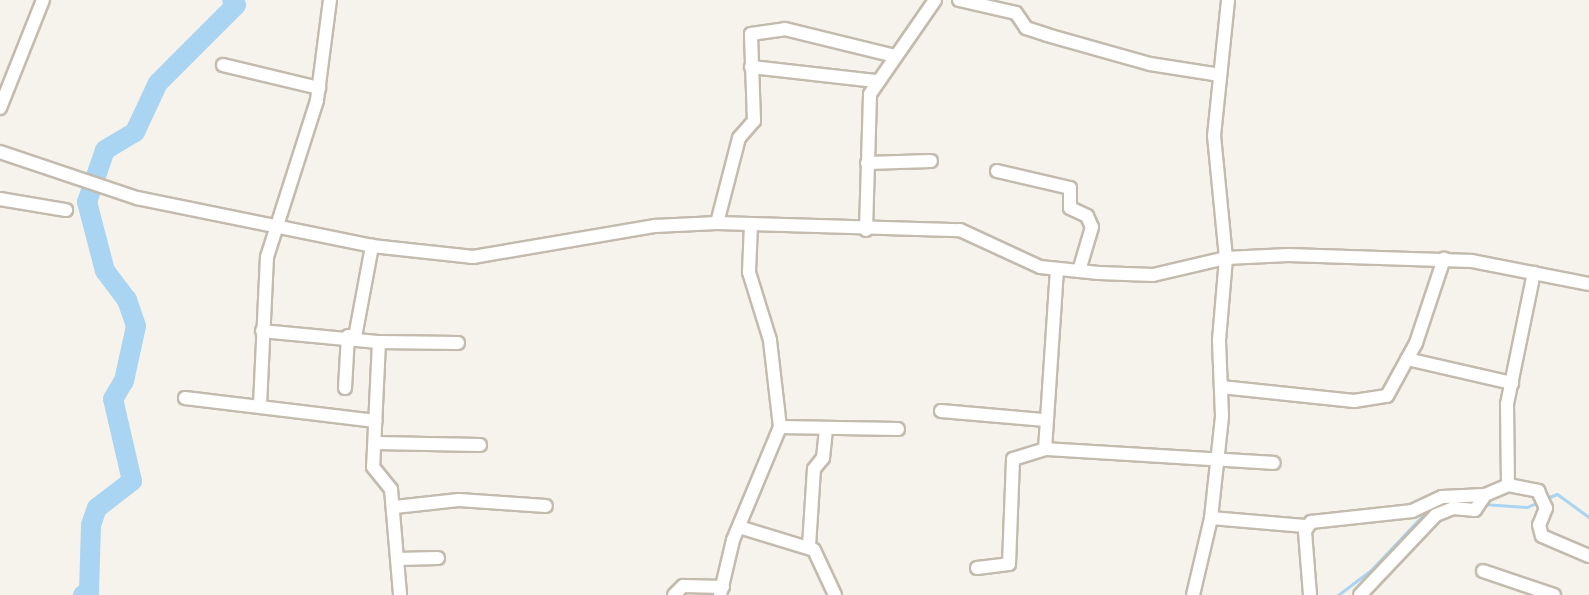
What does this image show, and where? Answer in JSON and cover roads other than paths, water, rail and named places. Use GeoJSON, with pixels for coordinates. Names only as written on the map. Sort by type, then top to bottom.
{"type":"FeatureCollection","features":[{"type":"Feature","properties":{"kind":"street"},"geometry":{"type":"LineString","coordinates":[[0,108],[44,0]]}},
{"type":"Feature","properties":{"kind":"street"},"geometry":{"type":"LineString","coordinates":[[260,405],[262,287],[274,224],[319,88],[330,0]]}},
{"type":"Feature","properties":{"kind":"street"},"geometry":{"type":"LineString","coordinates":[[866,230],[867,109],[876,81],[935,0]]}},
{"type":"Feature","properties":{"kind":"street"},"geometry":{"type":"LineString","coordinates":[[959,0],[1017,13],[1026,28],[1047,35],[1159,66],[1220,75]]}},
{"type":"Feature","properties":{"kind":"street"},"geometry":{"type":"LineString","coordinates":[[1192,595],[1211,518],[1218,461],[1226,258],[1215,162],[1220,75],[1228,0]]}},
{"type":"Feature","properties":{"kind":"street"},"geometry":{"type":"LineString","coordinates":[[717,223],[739,138],[754,121],[751,34],[785,29],[895,56]]}},
{"type":"Feature","properties":{"kind":"street"},"geometry":{"type":"LineString","coordinates":[[223,65],[319,88]]}},
{"type":"Feature","properties":{"kind":"street"},"geometry":{"type":"LineString","coordinates":[[751,67],[876,81]]}},
{"type":"Feature","properties":{"kind":"street"},"geometry":{"type":"LineString","coordinates":[[0,152],[137,198],[274,224],[372,246],[497,256],[655,226],[717,223],[866,230],[960,230],[996,250],[1057,269],[1079,271],[1153,275],[1226,258],[1444,260],[1534,273],[1589,284]]}},
{"type":"Feature","properties":{"kind":"street"},"geometry":{"type":"LineString","coordinates":[[867,163],[931,161]]}},
{"type":"Feature","properties":{"kind":"street"},"geometry":{"type":"LineString","coordinates":[[997,171],[1070,188],[1070,208],[1087,216],[1092,227],[1079,271]]}},
{"type":"Feature","properties":{"kind":"street"},"geometry":{"type":"LineString","coordinates":[[0,199],[66,210]]}},
{"type":"Feature","properties":{"kind":"street"},"geometry":{"type":"LineString","coordinates":[[674,595],[683,586],[722,591],[739,527],[780,427],[770,340],[749,272],[751,225]]}},
{"type":"Feature","properties":{"kind":"street"},"geometry":{"type":"LineString","coordinates":[[345,388],[351,336],[372,246]]}},
{"type":"Feature","properties":{"kind":"street"},"geometry":{"type":"LineString","coordinates":[[1221,387],[1377,400],[1387,396],[1407,359],[1444,260]]}},
{"type":"Feature","properties":{"kind":"street"},"geometry":{"type":"LineString","coordinates":[[1045,449],[1043,420],[1057,269]]}},
{"type":"Feature","properties":{"kind":"street"},"geometry":{"type":"LineString","coordinates":[[1508,485],[1506,415],[1534,273]]}},
{"type":"Feature","properties":{"kind":"street"},"geometry":{"type":"LineString","coordinates":[[262,331],[351,336],[379,342],[458,343]]}},
{"type":"Feature","properties":{"kind":"street"},"geometry":{"type":"LineString","coordinates":[[379,342],[374,472],[391,489],[395,507],[400,595]]}},
{"type":"Feature","properties":{"kind":"street"},"geometry":{"type":"LineString","coordinates":[[1407,359],[1512,383]]}},
{"type":"Feature","properties":{"kind":"street"},"geometry":{"type":"LineString","coordinates":[[185,398],[260,405],[376,421]]}},
{"type":"Feature","properties":{"kind":"street"},"geometry":{"type":"LineString","coordinates":[[941,411],[1043,420]]}},
{"type":"Feature","properties":{"kind":"street"},"geometry":{"type":"LineString","coordinates":[[780,427],[898,429]]}},
{"type":"Feature","properties":{"kind":"street"},"geometry":{"type":"LineString","coordinates":[[809,546],[814,469],[822,458],[826,428]]}},
{"type":"Feature","properties":{"kind":"street"},"geometry":{"type":"LineString","coordinates":[[375,443],[480,445]]}},
{"type":"Feature","properties":{"kind":"street"},"geometry":{"type":"LineString","coordinates":[[977,568],[1009,564],[1013,459],[1045,449],[1274,463]]}},
{"type":"Feature","properties":{"kind":"street"},"geometry":{"type":"LineString","coordinates":[[1211,518],[1305,526],[1317,519],[1412,511],[1444,503],[1483,500],[1508,485],[1538,491],[1546,508],[1540,530],[1589,556]]}},
{"type":"Feature","properties":{"kind":"street"},"geometry":{"type":"LineString","coordinates":[[395,507],[459,500],[546,506]]}},
{"type":"Feature","properties":{"kind":"street"},"geometry":{"type":"LineString","coordinates":[[1360,595],[1444,503]]}},
{"type":"Feature","properties":{"kind":"street"},"geometry":{"type":"LineString","coordinates":[[1305,526],[1310,595]]}},
{"type":"Feature","properties":{"kind":"street"},"geometry":{"type":"LineString","coordinates":[[739,527],[809,546],[824,564],[835,595]]}},
{"type":"Feature","properties":{"kind":"street"},"geometry":{"type":"LineString","coordinates":[[398,559],[438,558]]}},
{"type":"Feature","properties":{"kind":"street"},"geometry":{"type":"LineString","coordinates":[[1483,571],[1554,595]]}},
{"type":"Feature","properties":{"kind":"waterway"},"geometry":{"type":"LineString","coordinates":[[83,595],[89,592],[91,525],[97,508],[132,481],[113,399],[124,381],[136,326],[127,300],[105,271],[87,202],[105,150],[135,132],[158,83],[236,5],[232,0]]}},
{"type":"Feature","properties":{"kind":"waterway"},"geometry":{"type":"LineString","coordinates":[[1544,499],[1557,494],[1589,517]]}},
{"type":"Feature","properties":{"kind":"waterway"},"geometry":{"type":"LineString","coordinates":[[1338,595],[1371,570],[1422,516],[1447,502]]}},
{"type":"Feature","properties":{"kind":"waterway"},"geometry":{"type":"LineString","coordinates":[[1483,504],[1527,507],[1538,502]]}}]}
